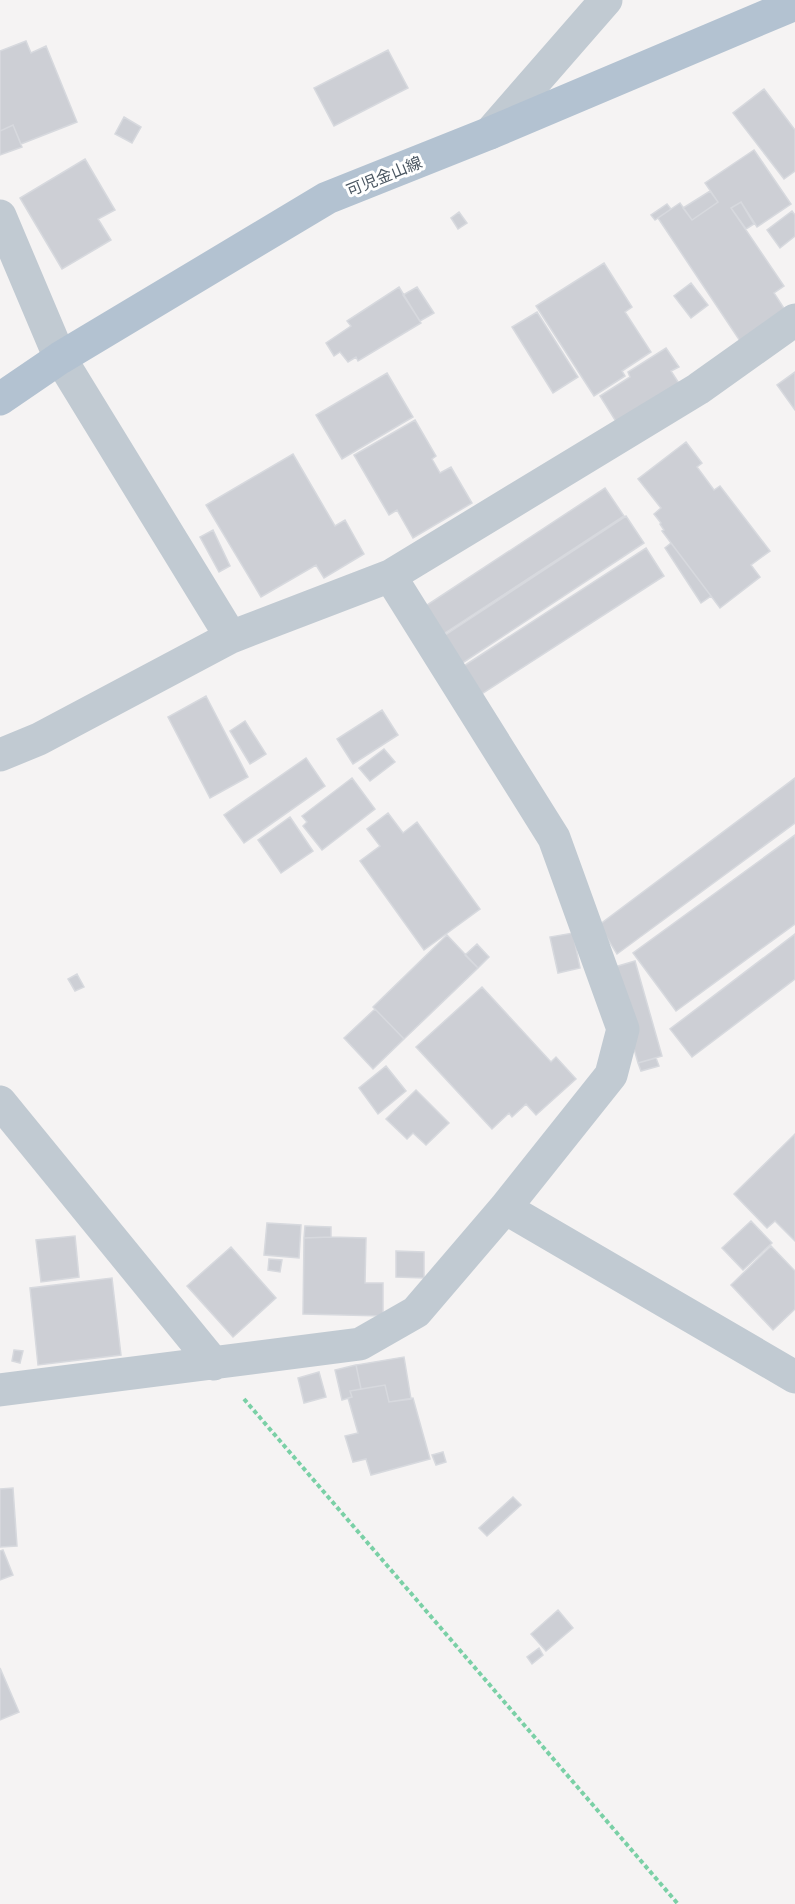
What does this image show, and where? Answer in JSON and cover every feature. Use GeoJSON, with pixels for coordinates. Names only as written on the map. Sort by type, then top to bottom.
{"type":"FeatureCollection","features":[{"type":"Feature","properties":{"kind":"main road","name":"可児金山線"},"geometry":{"type":"LineString","coordinates":[[0,399],[60,358],[327,198],[490,133],[795,4]]}},
{"type":"Feature","properties":{"kind":"street"},"geometry":{"type":"LineString","coordinates":[[490,133],[606,0]]}},
{"type":"Feature","properties":{"kind":"street"},"geometry":{"type":"LineString","coordinates":[[0,216],[60,358],[231,637]]}},
{"type":"Feature","properties":{"kind":"street"},"geometry":{"type":"LineString","coordinates":[[0,755],[39,739],[231,637],[390,576],[698,389],[795,320]]}},
{"type":"Feature","properties":{"kind":"street"},"geometry":{"type":"LineString","coordinates":[[0,1390],[360,1344],[417,1312],[610,1075],[623,1029],[554,838],[390,576]]}},
{"type":"Feature","properties":{"kind":"street"},"geometry":{"type":"LineString","coordinates":[[0,1102],[214,1364]]}},
{"type":"Feature","properties":{"kind":"street"},"geometry":{"type":"LineString","coordinates":[[504,1208],[795,1377]]}},
{"type":"Feature","properties":{"kind":"path"},"geometry":{"type":"LineString","coordinates":[[214,1364],[678,1904]]}},
{"type":"Feature","properties":{"kind":"building"},"geometry":{"type":"Polygon","coordinates":[[[26,41],[31,53],[46,46],[77,122],[21,144],[13,125],[0,131],[0,51],[26,41]]]}},
{"type":"Feature","properties":{"kind":"building"},"geometry":{"type":"Polygon","coordinates":[[[388,50],[408,88],[334,126],[314,88],[388,50]]]}},
{"type":"Feature","properties":{"kind":"building"},"geometry":{"type":"Polygon","coordinates":[[[764,89],[795,130],[795,171],[784,179],[733,113],[764,89]]]}},
{"type":"Feature","properties":{"kind":"building"},"geometry":{"type":"Polygon","coordinates":[[[124,117],[141,127],[132,143],[115,134],[124,117]]]}},
{"type":"Feature","properties":{"kind":"building"},"geometry":{"type":"Polygon","coordinates":[[[13,125],[22,147],[0,155],[0,131],[13,125]]]}},
{"type":"Feature","properties":{"kind":"building"},"geometry":{"type":"Polygon","coordinates":[[[754,150],[791,204],[757,227],[741,202],[731,208],[784,286],[774,293],[791,319],[746,350],[658,218],[680,203],[692,220],[718,202],[705,183],[754,150]]]}},
{"type":"Feature","properties":{"kind":"building"},"geometry":{"type":"Polygon","coordinates":[[[85,159],[115,210],[98,219],[111,240],[62,269],[20,198],[85,159]]]}},
{"type":"Feature","properties":{"kind":"building"},"geometry":{"type":"Polygon","coordinates":[[[710,191],[718,202],[692,220],[683,208],[710,191]]]}},
{"type":"Feature","properties":{"kind":"building"},"geometry":{"type":"Polygon","coordinates":[[[741,202],[754,224],[746,229],[731,208],[741,202]]]}},
{"type":"Feature","properties":{"kind":"building"},"geometry":{"type":"Polygon","coordinates":[[[667,204],[671,209],[655,220],[651,215],[667,204]]]}},
{"type":"Feature","properties":{"kind":"building"},"geometry":{"type":"Polygon","coordinates":[[[792,211],[795,215],[795,236],[780,248],[767,230],[792,211]]]}},
{"type":"Feature","properties":{"kind":"building"},"geometry":{"type":"Polygon","coordinates":[[[459,212],[467,223],[458,229],[451,218],[459,212]]]}},
{"type":"Feature","properties":{"kind":"building"},"geometry":{"type":"Polygon","coordinates":[[[604,263],[632,307],[625,312],[651,352],[622,371],[625,376],[594,396],[536,306],[604,263]]]}},
{"type":"Feature","properties":{"kind":"building"},"geometry":{"type":"Polygon","coordinates":[[[691,283],[708,305],[691,318],[674,296],[691,283]]]}},
{"type":"Feature","properties":{"kind":"building"},"geometry":{"type":"Polygon","coordinates":[[[399,287],[421,323],[358,361],[356,357],[348,362],[340,352],[334,356],[326,343],[351,326],[347,321],[399,287]]]}},
{"type":"Feature","properties":{"kind":"building"},"geometry":{"type":"Polygon","coordinates":[[[417,287],[434,313],[420,321],[403,295],[417,287]]]}},
{"type":"Feature","properties":{"kind":"building"},"geometry":{"type":"Polygon","coordinates":[[[537,312],[578,377],[553,393],[512,327],[537,312]]]}},
{"type":"Feature","properties":{"kind":"building"},"geometry":{"type":"Polygon","coordinates":[[[666,348],[679,367],[671,371],[682,388],[620,428],[600,396],[630,377],[628,372],[666,348]]]}},
{"type":"Feature","properties":{"kind":"building"},"geometry":{"type":"Polygon","coordinates":[[[795,372],[795,410],[777,385],[795,372]]]}},
{"type":"Feature","properties":{"kind":"building"},"geometry":{"type":"Polygon","coordinates":[[[387,373],[413,417],[342,459],[316,415],[387,373]]]}},
{"type":"Feature","properties":{"kind":"building"},"geometry":{"type":"Polygon","coordinates":[[[415,420],[436,456],[432,459],[440,473],[451,467],[472,503],[413,538],[397,510],[389,515],[354,455],[415,420]]]}},
{"type":"Feature","properties":{"kind":"building"},"geometry":{"type":"Polygon","coordinates":[[[686,442],[702,463],[697,467],[714,490],[720,486],[770,551],[751,565],[760,577],[720,608],[662,531],[664,530],[661,523],[654,514],[661,508],[638,479],[686,442]]]}},
{"type":"Feature","properties":{"kind":"building"},"geometry":{"type":"Polygon","coordinates":[[[293,454],[335,526],[345,520],[364,554],[324,578],[316,565],[261,597],[206,505],[293,454]]]}},
{"type":"Feature","properties":{"kind":"building"},"geometry":{"type":"Polygon","coordinates":[[[605,488],[624,516],[439,637],[421,609],[605,488]]]}},
{"type":"Feature","properties":{"kind":"building"},"geometry":{"type":"Polygon","coordinates":[[[626,516],[644,543],[458,666],[439,639],[626,516]]]}},
{"type":"Feature","properties":{"kind":"building"},"geometry":{"type":"Polygon","coordinates":[[[213,530],[230,566],[219,572],[200,537],[213,530]]]}},
{"type":"Feature","properties":{"kind":"building"},"geometry":{"type":"Polygon","coordinates":[[[671,543],[711,596],[701,603],[665,548],[671,543]]]}},
{"type":"Feature","properties":{"kind":"building"},"geometry":{"type":"Polygon","coordinates":[[[646,548],[664,576],[477,697],[459,669],[646,548]]]}},
{"type":"Feature","properties":{"kind":"building"},"geometry":{"type":"Polygon","coordinates":[[[206,696],[248,777],[210,798],[168,717],[206,696]]]}},
{"type":"Feature","properties":{"kind":"building"},"geometry":{"type":"Polygon","coordinates":[[[382,710],[398,735],[353,764],[337,739],[382,710]]]}},
{"type":"Feature","properties":{"kind":"building"},"geometry":{"type":"Polygon","coordinates":[[[245,721],[266,754],[250,764],[230,731],[245,721]]]}},
{"type":"Feature","properties":{"kind":"building"},"geometry":{"type":"Polygon","coordinates":[[[384,749],[395,762],[370,781],[359,768],[384,749]]]}},
{"type":"Feature","properties":{"kind":"building"},"geometry":{"type":"Polygon","coordinates":[[[306,758],[325,786],[244,843],[224,815],[306,758]]]}},
{"type":"Feature","properties":{"kind":"building"},"geometry":{"type":"Polygon","coordinates":[[[352,778],[375,809],[322,850],[303,826],[307,822],[302,816],[352,778]]]}},
{"type":"Feature","properties":{"kind":"building"},"geometry":{"type":"Polygon","coordinates":[[[795,778],[795,823],[617,954],[599,925],[795,778]]]}},
{"type":"Feature","properties":{"kind":"building"},"geometry":{"type":"Polygon","coordinates":[[[388,813],[403,833],[417,822],[480,909],[424,950],[360,861],[380,846],[367,829],[388,813]]]}},
{"type":"Feature","properties":{"kind":"building"},"geometry":{"type":"Polygon","coordinates":[[[290,817],[313,851],[281,873],[258,840],[290,817]]]}},
{"type":"Feature","properties":{"kind":"building"},"geometry":{"type":"Polygon","coordinates":[[[795,835],[795,924],[676,1011],[633,953],[795,835]]]}},
{"type":"Feature","properties":{"kind":"building"},"geometry":{"type":"Polygon","coordinates":[[[573,933],[580,968],[558,973],[550,937],[573,933]]]}},
{"type":"Feature","properties":{"kind":"building"},"geometry":{"type":"Polygon","coordinates":[[[795,934],[795,979],[692,1057],[670,1029],[795,934]]]}},
{"type":"Feature","properties":{"kind":"building"},"geometry":{"type":"Polygon","coordinates":[[[447,935],[478,968],[404,1039],[373,1007],[447,935]]]}},
{"type":"Feature","properties":{"kind":"building"},"geometry":{"type":"Polygon","coordinates":[[[477,944],[489,957],[478,968],[465,955],[477,944]]]}},
{"type":"Feature","properties":{"kind":"building"},"geometry":{"type":"Polygon","coordinates":[[[635,961],[662,1056],[638,1063],[611,968],[635,961]]]}},
{"type":"Feature","properties":{"kind":"building"},"geometry":{"type":"Polygon","coordinates":[[[77,974],[84,987],[75,991],[68,979],[77,974]]]}},
{"type":"Feature","properties":{"kind":"building"},"geometry":{"type":"Polygon","coordinates":[[[482,987],[551,1062],[556,1057],[576,1079],[536,1115],[526,1104],[512,1117],[509,1113],[492,1129],[416,1047],[482,987]]]}},
{"type":"Feature","properties":{"kind":"building"},"geometry":{"type":"Polygon","coordinates":[[[375,1009],[404,1039],[373,1069],[344,1038],[375,1009]]]}},
{"type":"Feature","properties":{"kind":"building"},"geometry":{"type":"Polygon","coordinates":[[[656,1058],[659,1066],[641,1071],[638,1063],[656,1058]]]}},
{"type":"Feature","properties":{"kind":"building"},"geometry":{"type":"Polygon","coordinates":[[[386,1066],[406,1091],[378,1114],[359,1088],[386,1066]]]}},
{"type":"Feature","properties":{"kind":"building"},"geometry":{"type":"Polygon","coordinates":[[[416,1090],[449,1123],[426,1145],[413,1133],[407,1139],[386,1119],[416,1090]]]}},
{"type":"Feature","properties":{"kind":"building"},"geometry":{"type":"Polygon","coordinates":[[[795,1134],[795,1241],[775,1221],[767,1228],[734,1194],[795,1134]]]}},
{"type":"Feature","properties":{"kind":"building"},"geometry":{"type":"Polygon","coordinates":[[[751,1221],[772,1243],[743,1270],[722,1248],[751,1221]]]}},
{"type":"Feature","properties":{"kind":"building"},"geometry":{"type":"Polygon","coordinates":[[[267,1223],[301,1225],[299,1258],[264,1255],[267,1223]]]}},
{"type":"Feature","properties":{"kind":"building"},"geometry":{"type":"Polygon","coordinates":[[[305,1226],[331,1227],[331,1237],[304,1238],[305,1226]]]}},
{"type":"Feature","properties":{"kind":"building"},"geometry":{"type":"Polygon","coordinates":[[[75,1236],[79,1277],[41,1282],[36,1240],[75,1236]]]}},
{"type":"Feature","properties":{"kind":"building"},"geometry":{"type":"Polygon","coordinates":[[[304,1238],[366,1238],[365,1283],[383,1283],[383,1316],[303,1314],[304,1238]]]}},
{"type":"Feature","properties":{"kind":"building"},"geometry":{"type":"Polygon","coordinates":[[[771,1246],[795,1271],[795,1309],[773,1330],[731,1285],[771,1246]]]}},
{"type":"Feature","properties":{"kind":"building"},"geometry":{"type":"Polygon","coordinates":[[[231,1247],[276,1298],[233,1337],[187,1286],[231,1247]]]}},
{"type":"Feature","properties":{"kind":"building"},"geometry":{"type":"Polygon","coordinates":[[[396,1251],[424,1252],[424,1278],[396,1277],[396,1251]]]}},
{"type":"Feature","properties":{"kind":"building"},"geometry":{"type":"Polygon","coordinates":[[[269,1259],[282,1260],[280,1272],[268,1270],[269,1259]]]}},
{"type":"Feature","properties":{"kind":"building"},"geometry":{"type":"Polygon","coordinates":[[[112,1278],[121,1355],[38,1365],[30,1288],[112,1278]]]}},
{"type":"Feature","properties":{"kind":"building"},"geometry":{"type":"Polygon","coordinates":[[[14,1350],[23,1351],[20,1363],[12,1361],[14,1350]]]}},
{"type":"Feature","properties":{"kind":"building"},"geometry":{"type":"Polygon","coordinates":[[[404,1357],[411,1399],[389,1402],[385,1385],[361,1389],[356,1365],[404,1357]]]}},
{"type":"Feature","properties":{"kind":"building"},"geometry":{"type":"Polygon","coordinates":[[[356,1365],[361,1389],[350,1391],[352,1397],[342,1400],[335,1370],[356,1365]]]}},
{"type":"Feature","properties":{"kind":"building"},"geometry":{"type":"Polygon","coordinates":[[[319,1372],[326,1397],[304,1403],[298,1378],[319,1372]]]}},
{"type":"Feature","properties":{"kind":"building"},"geometry":{"type":"Polygon","coordinates":[[[385,1385],[389,1402],[413,1398],[430,1459],[371,1475],[366,1459],[353,1462],[345,1436],[358,1433],[348,1398],[352,1397],[350,1391],[385,1385]]]}},
{"type":"Feature","properties":{"kind":"building"},"geometry":{"type":"Polygon","coordinates":[[[443,1452],[446,1462],[436,1465],[432,1455],[443,1452]]]}},
{"type":"Feature","properties":{"kind":"building"},"geometry":{"type":"Polygon","coordinates":[[[13,1488],[17,1546],[0,1547],[0,1489],[13,1488]]]}},
{"type":"Feature","properties":{"kind":"building"},"geometry":{"type":"Polygon","coordinates":[[[513,1497],[521,1505],[487,1536],[479,1528],[513,1497]]]}},
{"type":"Feature","properties":{"kind":"building"},"geometry":{"type":"Polygon","coordinates":[[[3,1550],[13,1575],[0,1580],[0,1551],[3,1550]]]}},
{"type":"Feature","properties":{"kind":"building"},"geometry":{"type":"Polygon","coordinates":[[[558,1610],[573,1628],[546,1651],[531,1634],[558,1610]]]}},
{"type":"Feature","properties":{"kind":"building"},"geometry":{"type":"Polygon","coordinates":[[[539,1648],[543,1655],[532,1664],[527,1657],[539,1648]]]}},
{"type":"Feature","properties":{"kind":"building"},"geometry":{"type":"Polygon","coordinates":[[[0,1668],[19,1712],[0,1720],[0,1668]]]}}]}
